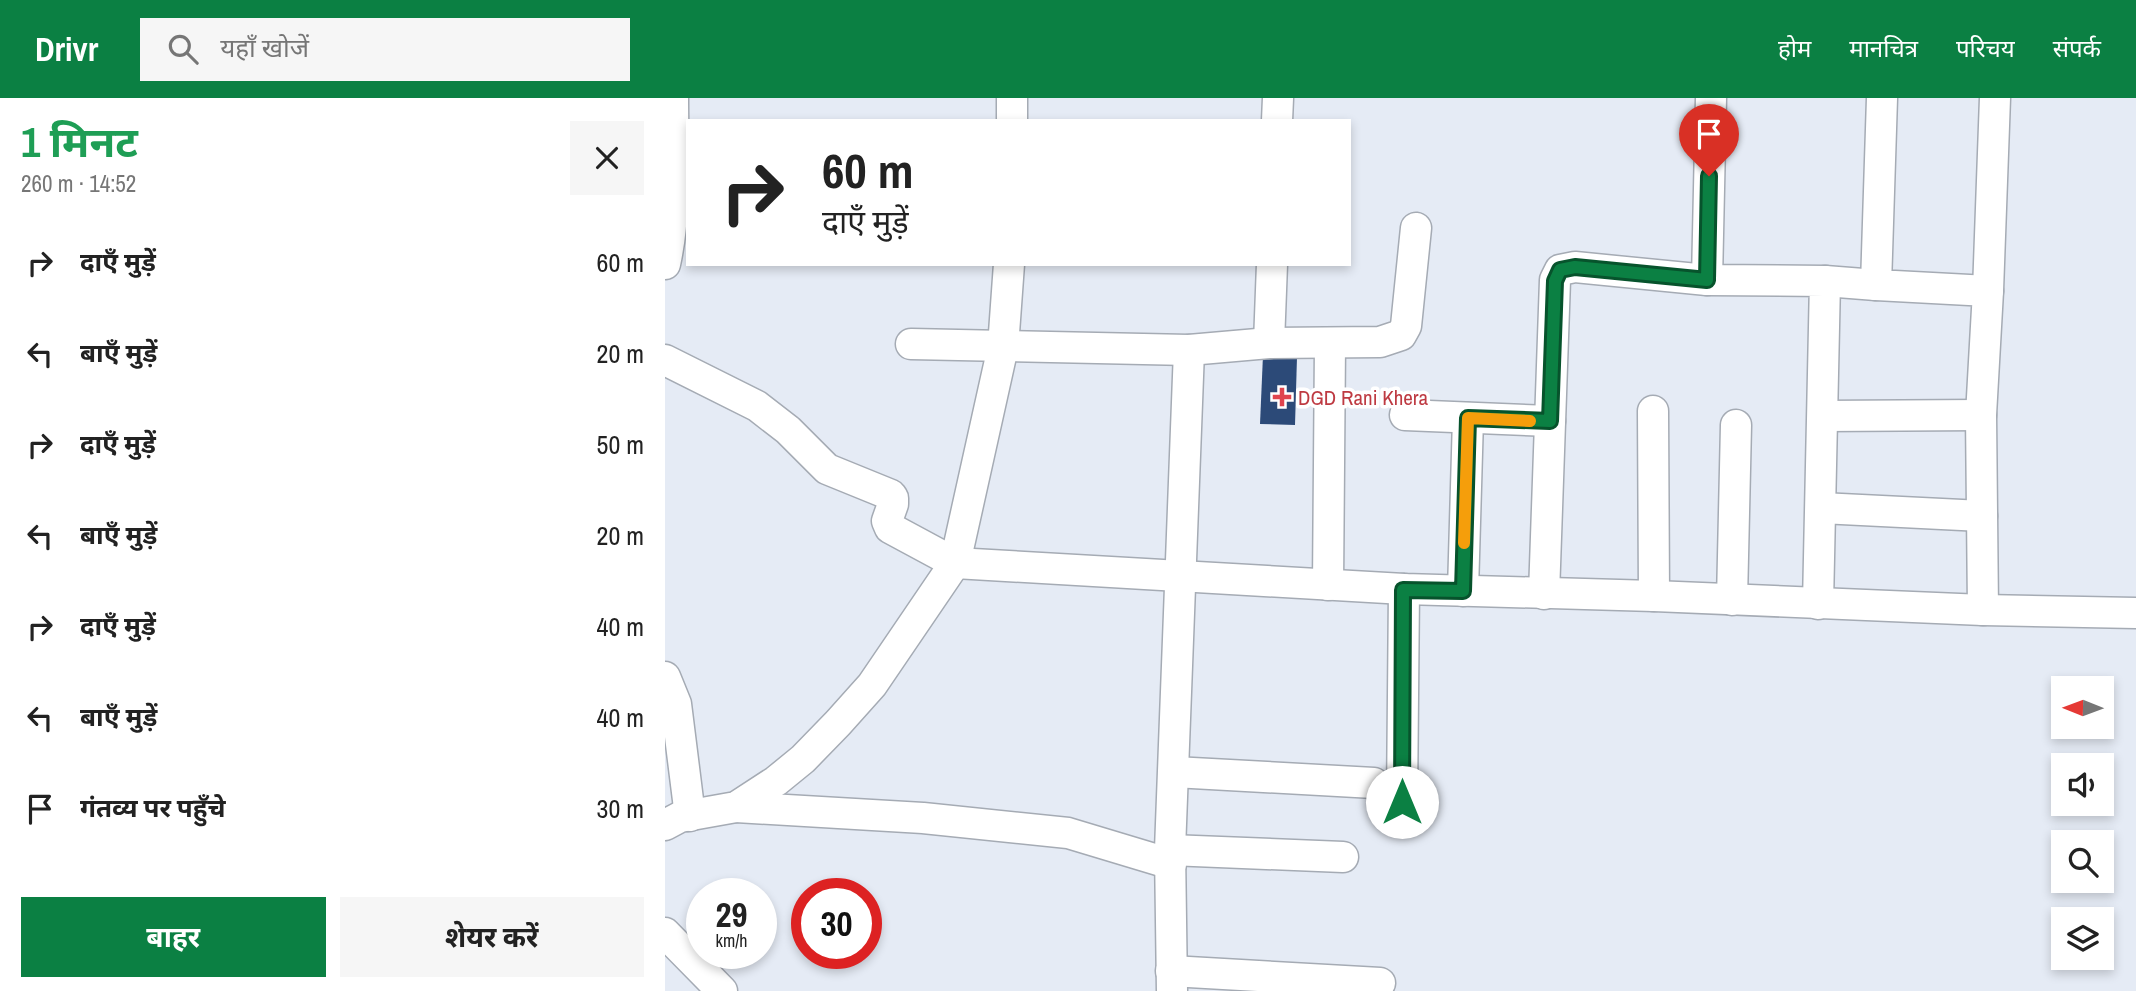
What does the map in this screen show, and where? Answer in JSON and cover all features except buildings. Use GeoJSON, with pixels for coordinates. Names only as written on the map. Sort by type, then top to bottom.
{"type":"FeatureCollection","features":[{"type":"Feature","properties":{"kind":"street"},"geometry":{"type":"LineString","coordinates":[[665,264],[680,186],[673,98]]}},
{"type":"Feature","properties":{"kind":"street"},"geometry":{"type":"LineString","coordinates":[[1012,98],[1012,119]]}},
{"type":"Feature","properties":{"kind":"street"},"geometry":{"type":"LineString","coordinates":[[1277,98],[1277,119]]}},
{"type":"Feature","properties":{"kind":"street"},"geometry":{"type":"LineString","coordinates":[[1707,280],[1711,98]]}},
{"type":"Feature","properties":{"kind":"street"},"geometry":{"type":"LineString","coordinates":[[1876,285],[1882,98]]}},
{"type":"Feature","properties":{"kind":"street"},"geometry":{"type":"LineString","coordinates":[[1983,610],[1981,415],[1995,98]]}},
{"type":"Feature","properties":{"kind":"street"},"geometry":{"type":"LineString","coordinates":[[911,344],[1189,350],[1269,344],[1380,342],[1401,335],[1406,326],[1416,228]]}},
{"type":"Feature","properties":{"kind":"street"},"geometry":{"type":"LineString","coordinates":[[736,807],[776,781],[838,723],[872,685],[955,563],[1003,347],[1009,266]]}},
{"type":"Feature","properties":{"kind":"street"},"geometry":{"type":"LineString","coordinates":[[1269,344],[1272,266]]}},
{"type":"Feature","properties":{"kind":"street"},"geometry":{"type":"LineString","coordinates":[[1544,594],[1555,281],[1560,270],[1575,267],[1707,280],[1825,281],[1988,291]]}},
{"type":"Feature","properties":{"kind":"street"},"geometry":{"type":"LineString","coordinates":[[1818,604],[1825,281]]}},
{"type":"Feature","properties":{"kind":"street"},"geometry":{"type":"LineString","coordinates":[[1328,585],[1330,344]]}},
{"type":"Feature","properties":{"kind":"street"},"geometry":{"type":"LineString","coordinates":[[1189,350],[1170,857],[1172,981],[1380,983]]}},
{"type":"Feature","properties":{"kind":"street"},"geometry":{"type":"LineString","coordinates":[[665,360],[757,406],[788,430],[827,469],[891,495],[893,504],[887,521],[890,528],[955,563],[1403,590],[2136,613]]}},
{"type":"Feature","properties":{"kind":"street"},"geometry":{"type":"LineString","coordinates":[[1653,411],[1654,596]]}},
{"type":"Feature","properties":{"kind":"street"},"geometry":{"type":"LineString","coordinates":[[1405,415],[1550,421]]}},
{"type":"Feature","properties":{"kind":"street"},"geometry":{"type":"LineString","coordinates":[[1823,416],[1981,415]]}},
{"type":"Feature","properties":{"kind":"street"},"geometry":{"type":"LineString","coordinates":[[1463,591],[1468,418]]}},
{"type":"Feature","properties":{"kind":"street"},"geometry":{"type":"LineString","coordinates":[[1731,600],[1736,425]]}},
{"type":"Feature","properties":{"kind":"street"},"geometry":{"type":"LineString","coordinates":[[1821,508],[1982,516]]}},
{"type":"Feature","properties":{"kind":"street"},"geometry":{"type":"LineString","coordinates":[[1402,802],[1403,590]]}},
{"type":"Feature","properties":{"kind":"street"},"geometry":{"type":"LineString","coordinates":[[665,677],[670,702],[677,821],[736,807],[923,818],[1068,833],[1170,857],[1343,857]]}},
{"type":"Feature","properties":{"kind":"street"},"geometry":{"type":"LineString","coordinates":[[1174,772],[1374,783]]}},
{"type":"Feature","properties":{"kind":"street"},"geometry":{"type":"LineString","coordinates":[[665,933],[722,991]]}},
{"type":"Feature","properties":{"kind":"slow traffic"},"geometry":{"type":"LineString","coordinates":[[1464,543],[1468,418],[1530,421]]}},
{"type":"Feature","properties":{"kind":"place","name":"DGD Rani Khera"},"geometry":{"type":"Point","coordinates":[1282,397]}},
{"type":"Feature","properties":{"kind":"route"},"geometry":{"type":"LineString","coordinates":[[1402,802],[1403,590],[1463,591],[1468,418],[1550,421],[1555,281],[1560,270],[1575,267],[1707,280],[1709,176]]}}]}
